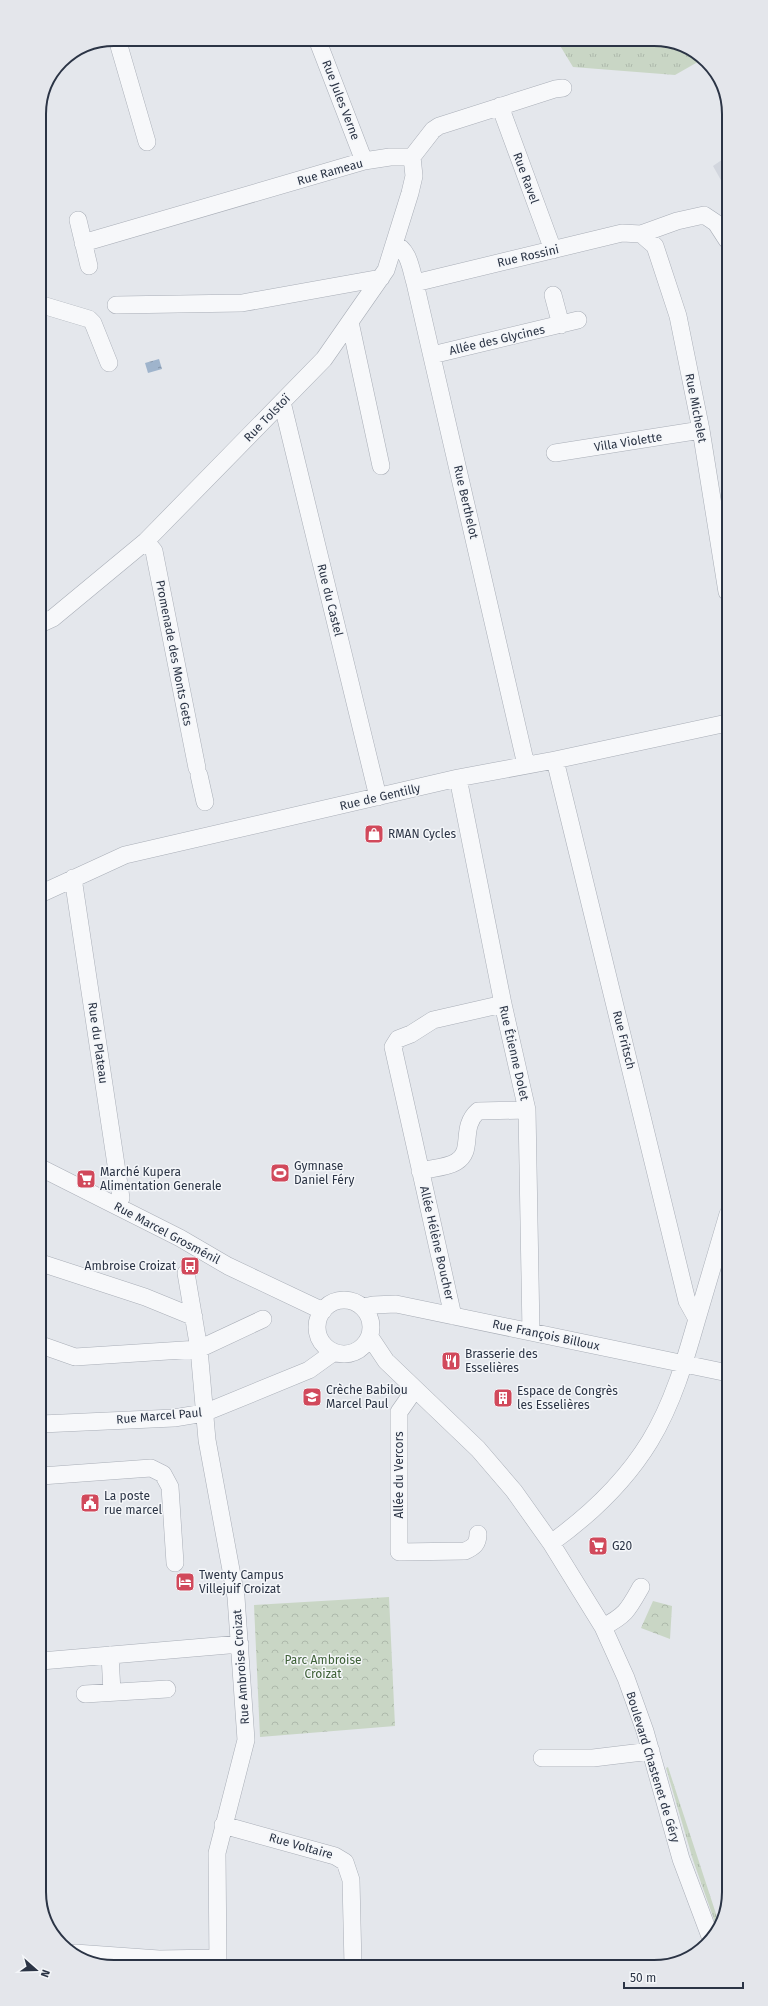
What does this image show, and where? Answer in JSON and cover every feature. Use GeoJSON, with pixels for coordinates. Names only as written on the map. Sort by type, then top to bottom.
{"type":"FeatureCollection","features":[{"type":"Feature","properties":{"kind":"street"},"geometry":{"type":"LineString","coordinates":[[119,46],[147,142]]}},
{"type":"Feature","properties":{"kind":"street","name":"Rue Jules Verne"},"geometry":{"type":"LineString","coordinates":[[321,46],[364,161]]}},
{"type":"Feature","properties":{"kind":"street"},"geometry":{"type":"LineString","coordinates":[[412,157],[436,127],[555,89],[563,88]]}},
{"type":"Feature","properties":{"kind":"street","name":"Rue Ravel"},"geometry":{"type":"LineString","coordinates":[[500,106],[552,250]]}},
{"type":"Feature","properties":{"kind":"street","name":"Rue Rameau"},"geometry":{"type":"LineString","coordinates":[[84,243],[364,161],[390,157],[412,157]]}},
{"type":"Feature","properties":{"kind":"street","name":"Rue Tolstoï"},"geometry":{"type":"LineString","coordinates":[[46,621],[53,618],[146,541],[324,359],[386,270],[414,176],[412,157]]}},
{"type":"Feature","properties":{"kind":"street"},"geometry":{"type":"LineString","coordinates":[[641,234],[677,221],[704,215],[716,222],[722,232]]}},
{"type":"Feature","properties":{"kind":"street"},"geometry":{"type":"LineString","coordinates":[[78,220],[89,266]]}},
{"type":"Feature","properties":{"kind":"street","name":"Rue Rossini"},"geometry":{"type":"LineString","coordinates":[[415,283],[622,233],[641,234]]}},
{"type":"Feature","properties":{"kind":"street","name":"Rue Michelet"},"geometry":{"type":"LineString","coordinates":[[641,234],[654,246],[678,316],[701,430],[722,561]]}},
{"type":"Feature","properties":{"kind":"street","name":"Rue Berthelot"},"geometry":{"type":"LineString","coordinates":[[394,244],[402,248],[405,253],[415,283],[526,766]]}},
{"type":"Feature","properties":{"kind":"street"},"geometry":{"type":"LineString","coordinates":[[116,305],[242,303],[381,278]]}},
{"type":"Feature","properties":{"kind":"street","name":"Allée des Glycines"},"geometry":{"type":"LineString","coordinates":[[553,295],[561,325]]}},
{"type":"Feature","properties":{"kind":"street"},"geometry":{"type":"LineString","coordinates":[[46,306],[89,319],[93,323],[109,363]]}},
{"type":"Feature","properties":{"kind":"street","name":"Allée des Glycines"},"geometry":{"type":"LineString","coordinates":[[432,355],[578,320]]}},
{"type":"Feature","properties":{"kind":"street"},"geometry":{"type":"LineString","coordinates":[[350,322],[381,466]]}},
{"type":"Feature","properties":{"kind":"street","name":"Rue du Castel"},"geometry":{"type":"LineString","coordinates":[[282,402],[378,797]]}},
{"type":"Feature","properties":{"kind":"street","name":"Villa Violette"},"geometry":{"type":"LineString","coordinates":[[555,453],[701,430]]}},
{"type":"Feature","properties":{"kind":"street","name":"Promenade des Monts Gets"},"geometry":{"type":"LineString","coordinates":[[146,541],[154,551],[205,802]]}},
{"type":"Feature","properties":{"kind":"street","name":"Rue de Gentilly"},"geometry":{"type":"LineString","coordinates":[[46,891],[125,855],[458,778],[526,766],[722,724]]}},
{"type":"Feature","properties":{"kind":"street","name":"Rue Fritsch"},"geometry":{"type":"LineString","coordinates":[[555,760],[687,1301],[697,1319]]}},
{"type":"Feature","properties":{"kind":"street","name":"Rue Étienne Dolet"},"geometry":{"type":"LineString","coordinates":[[458,778],[503,1004],[527,1110],[531,1332]]}},
{"type":"Feature","properties":{"kind":"street","name":"Rue du Plateau"},"geometry":{"type":"LineString","coordinates":[[73,878],[121,1198],[117,1206]]}},
{"type":"Feature","properties":{"kind":"street","name":"Allée Hélène Boucher"},"geometry":{"type":"LineString","coordinates":[[453,1316],[393,1051],[395,1042],[398,1039],[411,1034],[433,1020],[503,1004]]}},
{"type":"Feature","properties":{"kind":"street","name":"Allée Hélène Boucher"},"geometry":{"type":"LineString","coordinates":[[420,1171],[453,1164],[461,1158],[466,1149],[467,1128],[472,1118],[478,1111],[527,1110]]}},
{"type":"Feature","properties":{"kind":"street","name":"Rue Marcel Grosménil"},"geometry":{"type":"LineString","coordinates":[[46,1170],[180,1238],[228,1266],[323,1311]]}},
{"type":"Feature","properties":{"kind":"street"},"geometry":{"type":"LineString","coordinates":[[551,1543],[591,1513],[630,1469],[650,1441],[661,1420],[684,1364],[722,1234]]}},
{"type":"Feature","properties":{"kind":"street"},"geometry":{"type":"LineString","coordinates":[[46,1264],[145,1297],[194,1317]]}},
{"type":"Feature","properties":{"kind":"street","name":"Rue Ambroise Croizat"},"geometry":{"type":"LineString","coordinates":[[186,1273],[199,1349],[207,1440],[236,1597],[246,1740],[217,1853],[218,1960]]}},
{"type":"Feature","properties":{"kind":"street"},"geometry":{"type":"LineString","coordinates":[[347,1300],[356,1302],[363,1307],[371,1322],[370,1337],[365,1344],[354,1353],[342,1354],[334,1352],[325,1346],[318,1335],[319,1319],[323,1311],[329,1305],[337,1301],[347,1300]]}},
{"type":"Feature","properties":{"kind":"street","name":"Rue François Billoux"},"geometry":{"type":"LineString","coordinates":[[363,1307],[396,1304],[722,1372]]}},
{"type":"Feature","properties":{"kind":"street"},"geometry":{"type":"LineString","coordinates":[[46,1347],[75,1356],[199,1349],[263,1319]]}},
{"type":"Feature","properties":{"kind":"street","name":"Boulevard Chastenet de Géry"},"geometry":{"type":"LineString","coordinates":[[370,1337],[386,1361],[478,1449],[514,1491],[551,1543],[603,1628],[626,1678],[650,1751],[681,1859],[709,1932]]}},
{"type":"Feature","properties":{"kind":"street","name":"Rue Marcel Paul"},"geometry":{"type":"LineString","coordinates":[[46,1424],[174,1418],[204,1414],[309,1370],[334,1352]]}},
{"type":"Feature","properties":{"kind":"street","name":"Boulevard Chastenet de Géry"},"geometry":{"type":"LineString","coordinates":[[354,1353],[386,1361]]}},
{"type":"Feature","properties":{"kind":"street","name":"Allée du Vercors"},"geometry":{"type":"LineString","coordinates":[[415,1389],[399,1412],[399,1552],[465,1551],[474,1547],[478,1541],[478,1534]]}},
{"type":"Feature","properties":{"kind":"street"},"geometry":{"type":"LineString","coordinates":[[46,1476],[151,1468],[163,1474],[170,1487],[175,1563]]}},
{"type":"Feature","properties":{"kind":"street"},"geometry":{"type":"LineString","coordinates":[[603,1628],[619,1619],[628,1609],[640,1587]]}},
{"type":"Feature","properties":{"kind":"street"},"geometry":{"type":"LineString","coordinates":[[46,1661],[240,1644]]}},
{"type":"Feature","properties":{"kind":"street"},"geometry":{"type":"LineString","coordinates":[[110,1655],[112,1692]]}},
{"type":"Feature","properties":{"kind":"street"},"geometry":{"type":"LineString","coordinates":[[85,1694],[167,1688]]}},
{"type":"Feature","properties":{"kind":"street"},"geometry":{"type":"LineString","coordinates":[[542,1758],[593,1758],[650,1751]]}},
{"type":"Feature","properties":{"kind":"street","name":"Rue Voltaire"},"geometry":{"type":"LineString","coordinates":[[223,1825],[335,1856],[345,1862],[351,1880],[353,1960]]}},
{"type":"Feature","properties":{"kind":"street"},"geometry":{"type":"LineString","coordinates":[[85,1954],[188,1960]]}},
{"type":"Feature","properties":{"kind":"shaded area"},"geometry":{"type":"Polygon","coordinates":[[[722,160],[722,182],[713,166],[722,160]]]}},
{"type":"Feature","properties":{"kind":"green space"},"geometry":{"type":"Polygon","coordinates":[[[560,46],[668,47],[688,55],[698,62],[675,75],[573,67],[560,46]]]}},
{"type":"Feature","properties":{"kind":"green space","name":"Parc Ambroise Croizat"},"geometry":{"type":"Polygon","coordinates":[[[389,1597],[395,1726],[260,1737],[254,1605],[389,1597]]]}},
{"type":"Feature","properties":{"kind":"green space"},"geometry":{"type":"Polygon","coordinates":[[[653,1601],[672,1606],[670,1639],[641,1628],[653,1601]]]}},
{"type":"Feature","properties":{"kind":"green space"},"geometry":{"type":"Polygon","coordinates":[[[668,1767],[717,1917],[715,1922],[693,1860],[666,1768],[668,1767]]]}},
{"type":"Feature","properties":{"kind":"water"},"geometry":{"type":"Polygon","coordinates":[[[159,359],[162,369],[148,373],[145,363],[159,359]]]}},
{"type":"Feature","properties":{"kind":"place","name":"RMAN Cycles"},"geometry":{"type":"Point","coordinates":[374,834]}},
{"type":"Feature","properties":{"kind":"place","name":"Gymnase Daniel Féry"},"geometry":{"type":"Point","coordinates":[280,1173]}},
{"type":"Feature","properties":{"kind":"place","name":"Marché Kupera Alimentation Generale"},"geometry":{"type":"Point","coordinates":[86,1179]}},
{"type":"Feature","properties":{"kind":"place","name":"Ambroise Croizat"},"geometry":{"type":"Point","coordinates":[190,1266]}},
{"type":"Feature","properties":{"kind":"place","name":"Brasserie des Esselières"},"geometry":{"type":"Point","coordinates":[451,1361]}},
{"type":"Feature","properties":{"kind":"place","name":"Crèche Babilou Marcel Paul"},"geometry":{"type":"Point","coordinates":[312,1397]}},
{"type":"Feature","properties":{"kind":"place","name":"Espace de Congrès les Esselières"},"geometry":{"type":"Point","coordinates":[503,1398]}},
{"type":"Feature","properties":{"kind":"place","name":"La poste rue marcel"},"geometry":{"type":"Point","coordinates":[90,1503]}},
{"type":"Feature","properties":{"kind":"place","name":"G20"},"geometry":{"type":"Point","coordinates":[598,1546]}},
{"type":"Feature","properties":{"kind":"place","name":"Twenty Campus Villejuif Croizat"},"geometry":{"type":"Point","coordinates":[185,1582]}}]}
